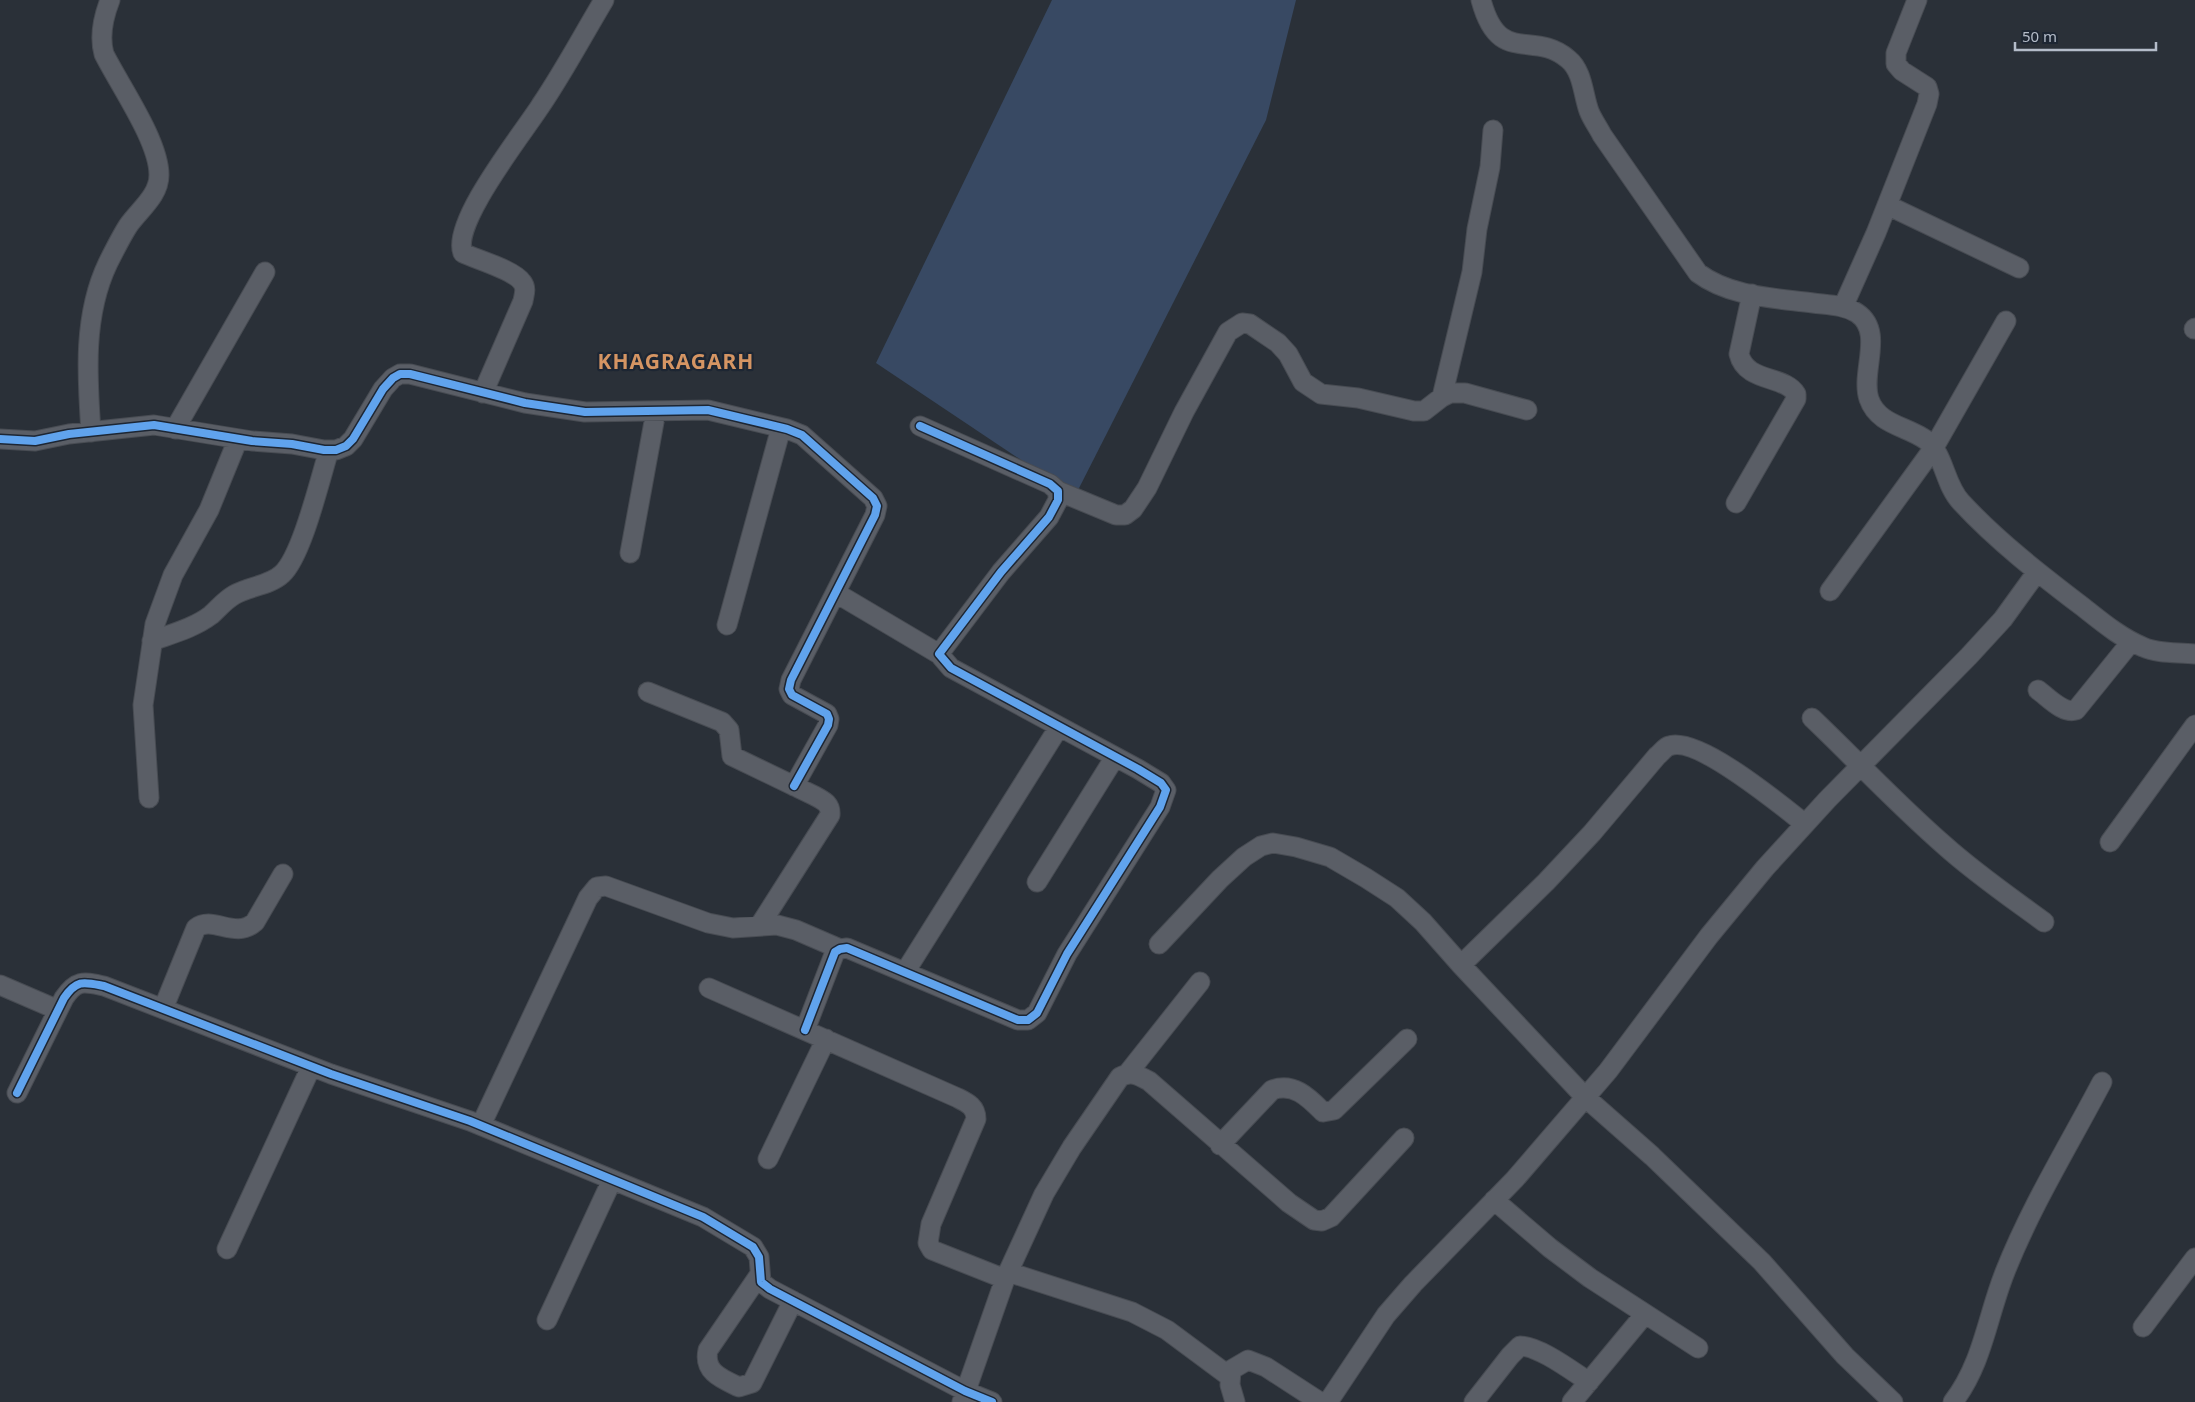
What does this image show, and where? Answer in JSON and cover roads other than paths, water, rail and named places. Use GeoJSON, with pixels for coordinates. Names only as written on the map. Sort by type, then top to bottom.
{"type":"FeatureCollection","features":[{"type":"Feature","properties":{"kind":"street"},"geometry":{"type":"LineString","coordinates":[[91,432],[88,389],[90,319],[108,264],[128,227],[151,197],[158,184],[159,173],[156,157],[141,120],[104,54],[101,43],[102,28],[110,0]]}},
{"type":"Feature","properties":{"kind":"street"},"geometry":{"type":"LineString","coordinates":[[483,392],[525,291],[522,282],[514,275],[464,253],[461,247],[464,229],[478,200],[542,104],[604,0]]}},
{"type":"Feature","properties":{"kind":"street"},"geometry":{"type":"LineString","coordinates":[[1481,0],[1487,21],[1500,37],[1513,43],[1552,50],[1569,59],[1578,71],[1590,112],[1602,135],[1698,273],[1720,286],[1752,294],[1843,307],[1857,314],[1866,321],[1871,335],[1867,386],[1870,400],[1876,410],[1891,423],[1926,440],[1933,449],[1959,500],[2037,572],[2131,642],[2151,650],[2195,654]]}},
{"type":"Feature","properties":{"kind":"street"},"geometry":{"type":"LineString","coordinates":[[1843,307],[1887,206],[1929,94],[1927,87],[1902,71],[1896,64],[1896,53],[1917,0]]}},
{"type":"Feature","properties":{"kind":"street"},"geometry":{"type":"LineString","coordinates":[[1442,397],[1472,272],[1477,229],[1490,167],[1493,130]]}},
{"type":"Feature","properties":{"kind":"street"},"geometry":{"type":"LineString","coordinates":[[1887,206],[2019,268]]}},
{"type":"Feature","properties":{"kind":"street"},"geometry":{"type":"LineString","coordinates":[[175,429],[265,272]]}},
{"type":"Feature","properties":{"kind":"street"},"geometry":{"type":"LineString","coordinates":[[1736,503],[1796,399],[1796,394],[1790,388],[1747,369],[1741,363],[1739,354],[1752,294]]}},
{"type":"Feature","properties":{"kind":"street"},"geometry":{"type":"LineString","coordinates":[[1830,590],[1933,449],[2006,321]]}},
{"type":"Feature","properties":{"kind":"street"},"geometry":{"type":"LineString","coordinates":[[920,426],[1050,484],[1058,492],[1116,515],[1125,515],[1133,509],[1147,488],[1184,412],[1228,332],[1242,323],[1250,324],[1278,343],[1288,354],[1303,382],[1322,394],[1358,398],[1414,411],[1424,411],[1450,393],[1465,393],[1527,410]]}},
{"type":"Feature","properties":{"kind":"street"},"geometry":{"type":"LineString","coordinates":[[0,439],[35,441],[154,425],[238,439],[292,444],[329,450],[346,446],[353,439],[383,389],[393,378],[400,374],[410,374],[525,402],[585,412],[708,410],[802,435],[873,498],[877,506],[875,516],[790,684],[789,690],[792,695],[827,714],[829,719],[828,725],[794,786]]}},
{"type":"Feature","properties":{"kind":"street"},"geometry":{"type":"LineString","coordinates":[[630,552],[656,411]]}},
{"type":"Feature","properties":{"kind":"street"},"geometry":{"type":"LineString","coordinates":[[727,625],[781,428]]}},
{"type":"Feature","properties":{"kind":"street"},"geometry":{"type":"LineString","coordinates":[[149,798],[142,705],[155,624],[173,575],[209,510],[238,439]]}},
{"type":"Feature","properties":{"kind":"street"},"geometry":{"type":"LineString","coordinates":[[152,641],[187,628],[211,615],[224,601],[236,594],[273,581],[282,574],[296,554],[329,450]]}},
{"type":"Feature","properties":{"kind":"street"},"geometry":{"type":"LineString","coordinates":[[939,654],[1001,572],[1049,517],[1058,500],[1058,492]]}},
{"type":"Feature","properties":{"kind":"street"},"geometry":{"type":"LineString","coordinates":[[1328,1402],[1386,1315],[1515,1179],[1613,1064],[1709,936],[1765,868],[1805,824],[1969,656],[2002,619],[2037,572]]}},
{"type":"Feature","properties":{"kind":"street"},"geometry":{"type":"LineString","coordinates":[[805,1030],[835,952],[847,948],[1018,1020],[1028,1020],[1037,1012],[1067,954],[1160,807],[1166,790],[1161,783],[951,668],[939,654],[836,593]]}},
{"type":"Feature","properties":{"kind":"street"},"geometry":{"type":"LineString","coordinates":[[2038,690],[2063,709],[2076,710],[2131,642]]}},
{"type":"Feature","properties":{"kind":"street"},"geometry":{"type":"LineString","coordinates":[[648,692],[722,722],[729,730],[732,756],[827,802],[831,809],[830,815],[760,926]]}},
{"type":"Feature","properties":{"kind":"street"},"geometry":{"type":"LineString","coordinates":[[1812,718],[1945,847],[2044,922]]}},
{"type":"Feature","properties":{"kind":"street"},"geometry":{"type":"LineString","coordinates":[[2110,842],[2195,725]]}},
{"type":"Feature","properties":{"kind":"street"},"geometry":{"type":"LineString","coordinates":[[905,972],[1059,727]]}},
{"type":"Feature","properties":{"kind":"street"},"geometry":{"type":"LineString","coordinates":[[1461,965],[1546,882],[1592,833],[1657,756],[1668,746],[1691,748],[1710,756],[1736,771],[1805,824]]}},
{"type":"Feature","properties":{"kind":"street"},"geometry":{"type":"LineString","coordinates":[[1037,882],[1115,757]]}},
{"type":"Feature","properties":{"kind":"street"},"geometry":{"type":"LineString","coordinates":[[1159,944],[1220,879],[1244,857],[1261,846],[1273,843],[1296,847],[1330,857],[1366,878],[1403,904],[1423,922],[1585,1097],[1652,1156],[1762,1262],[1845,1356],[1893,1402]]}},
{"type":"Feature","properties":{"kind":"street"},"geometry":{"type":"LineString","coordinates":[[163,1009],[196,928],[204,924],[239,930],[249,927],[255,922],[283,874]]}},
{"type":"Feature","properties":{"kind":"street"},"geometry":{"type":"LineString","coordinates":[[480,1125],[588,898],[597,887],[606,886],[708,923],[733,928],[777,925],[796,930],[840,949]]}},
{"type":"Feature","properties":{"kind":"street"},"geometry":{"type":"LineString","coordinates":[[17,1093],[71,988],[80,982],[104,986],[311,1067],[480,1125],[702,1217],[753,1247],[759,1256],[761,1282],[770,1289],[963,1396],[992,1402]]}},
{"type":"Feature","properties":{"kind":"street"},"geometry":{"type":"LineString","coordinates":[[963,1396],[1007,1275],[1044,1194],[1072,1147],[1120,1077],[1128,1073],[1200,982]]}},
{"type":"Feature","properties":{"kind":"street"},"geometry":{"type":"LineString","coordinates":[[0,985],[58,1010]]}},
{"type":"Feature","properties":{"kind":"street"},"geometry":{"type":"LineString","coordinates":[[708,988],[826,1039],[972,1106],[976,1119],[931,1224],[928,1243],[932,1250],[1007,1275],[1132,1312],[1168,1330],[1229,1376]]}},
{"type":"Feature","properties":{"kind":"street"},"geometry":{"type":"LineString","coordinates":[[768,1159],[826,1039]]}},
{"type":"Feature","properties":{"kind":"street"},"geometry":{"type":"LineString","coordinates":[[1220,1145],[1272,1090],[1279,1087],[1288,1087],[1299,1091],[1323,1112],[1334,1110],[1407,1039]]}},
{"type":"Feature","properties":{"kind":"street"},"geometry":{"type":"LineString","coordinates":[[227,1250],[311,1067]]}},
{"type":"Feature","properties":{"kind":"street"},"geometry":{"type":"LineString","coordinates":[[1128,1073],[1138,1075],[1149,1081],[1220,1145],[1289,1203],[1314,1220],[1322,1221],[1331,1217],[1404,1138]]}},
{"type":"Feature","properties":{"kind":"street"},"geometry":{"type":"LineString","coordinates":[[1953,1402],[1971,1375],[1979,1357],[2005,1272],[2024,1229],[2102,1082]]}},
{"type":"Feature","properties":{"kind":"street"},"geometry":{"type":"LineString","coordinates":[[547,1320],[612,1180]]}},
{"type":"Feature","properties":{"kind":"street"},"geometry":{"type":"LineString","coordinates":[[1494,1200],[1550,1248],[1590,1278],[1698,1348]]}},
{"type":"Feature","properties":{"kind":"street"},"geometry":{"type":"LineString","coordinates":[[2142,1327],[2195,1258]]}},
{"type":"Feature","properties":{"kind":"street"},"geometry":{"type":"LineString","coordinates":[[760,1274],[708,1350],[706,1360],[710,1369],[719,1378],[739,1387],[752,1384],[793,1301]]}},
{"type":"Feature","properties":{"kind":"street"},"geometry":{"type":"LineString","coordinates":[[1572,1402],[1645,1314]]}},
{"type":"Feature","properties":{"kind":"street"},"geometry":{"type":"LineString","coordinates":[[1474,1402],[1520,1346],[1528,1346],[1589,1382]]}},
{"type":"Feature","properties":{"kind":"street"},"geometry":{"type":"LineString","coordinates":[[1235,1402],[1229,1376],[1234,1366],[1244,1361],[1253,1360],[1320,1402]]}},
{"type":"Feature","properties":{"kind":"water"},"geometry":{"type":"Polygon","coordinates":[[[1052,0],[1296,0],[1266,120],[1075,496],[876,363],[1052,0]]]}},
{"type":"Feature","properties":{"kind":"district","name":"KHAGRAGARH"},"geometry":{"type":"Point","coordinates":[676,361]}}]}
